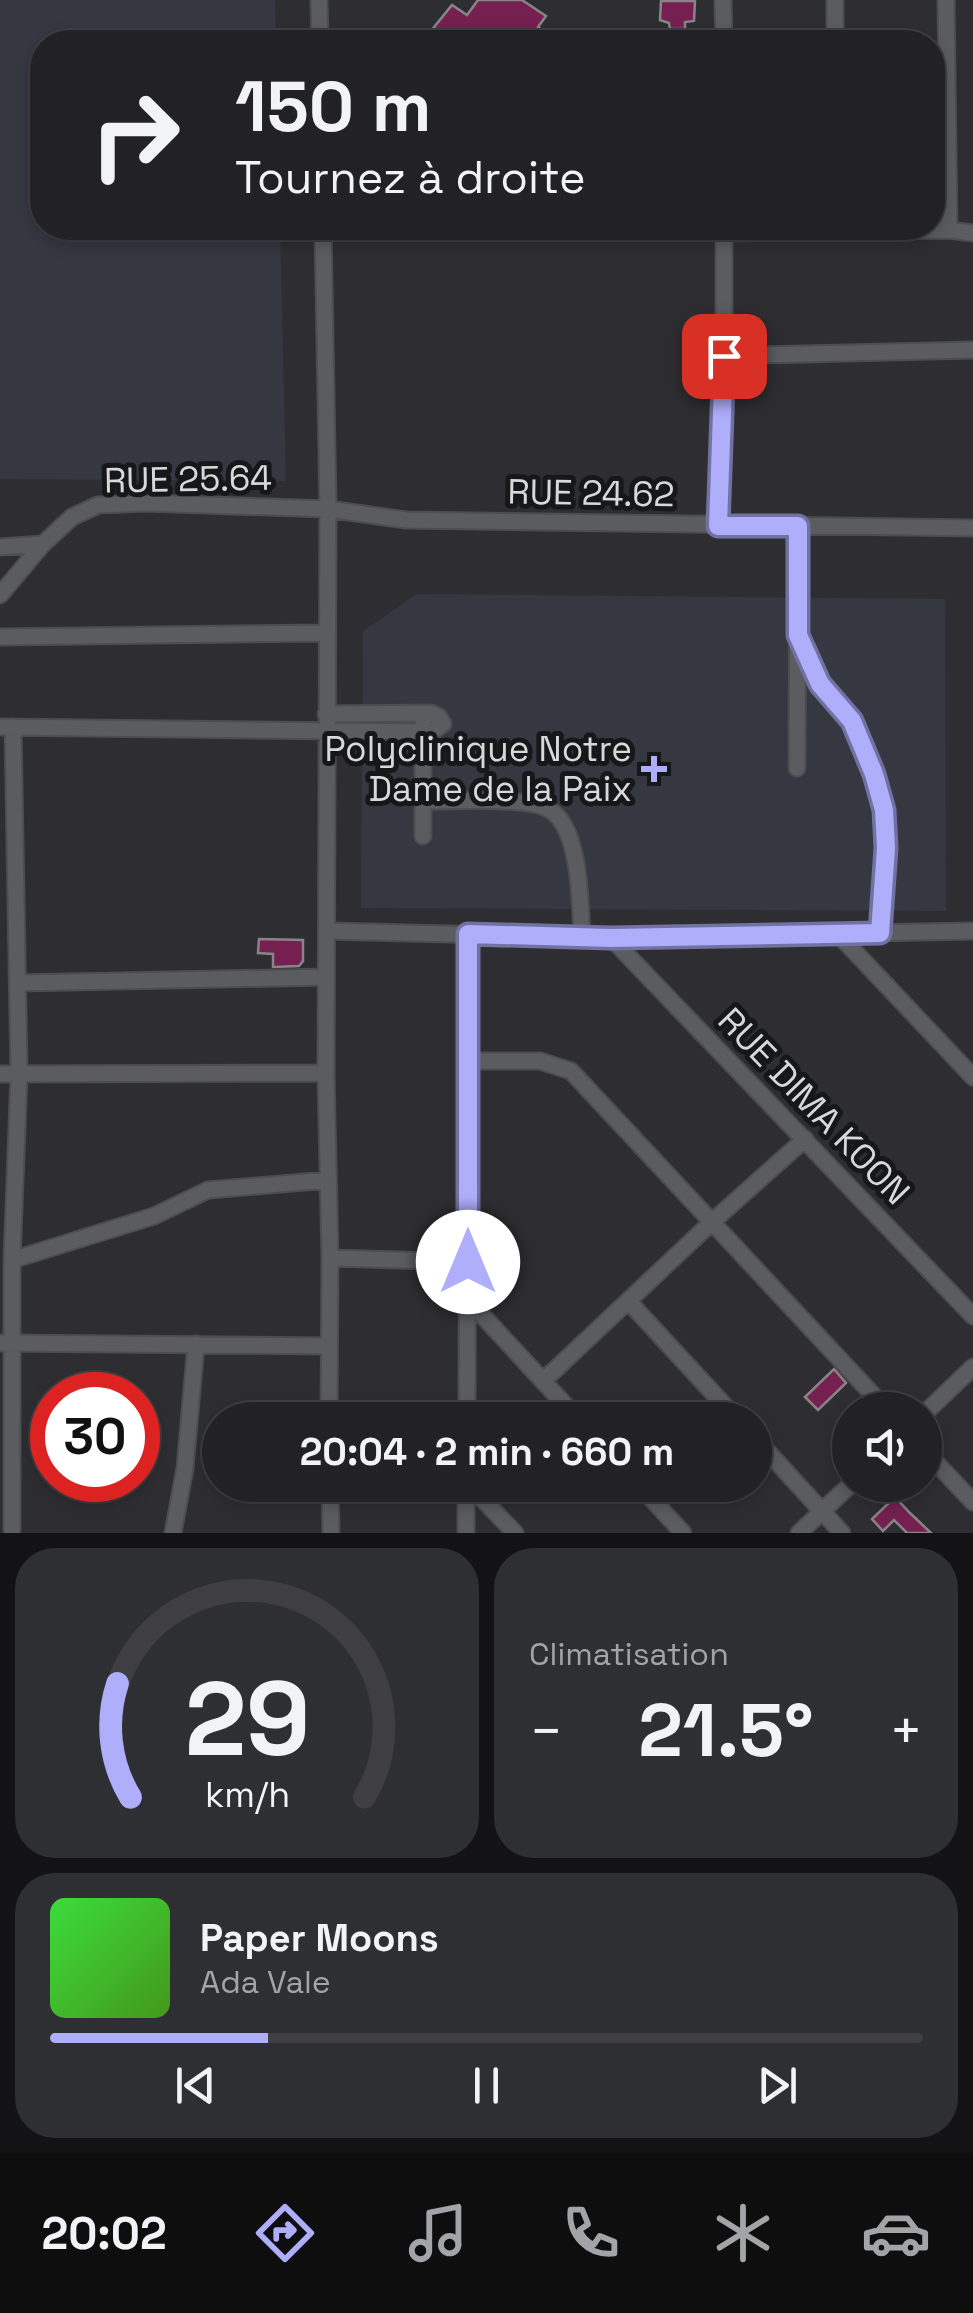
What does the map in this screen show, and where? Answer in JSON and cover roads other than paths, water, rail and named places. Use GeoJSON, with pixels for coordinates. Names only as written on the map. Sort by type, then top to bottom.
{"type":"FeatureCollection","features":[{"type":"Feature","properties":{"kind":"street"},"geometry":{"type":"LineString","coordinates":[[319,0],[320,30]]}},
{"type":"Feature","properties":{"kind":"street"},"geometry":{"type":"LineString","coordinates":[[723,0],[724,30]]}},
{"type":"Feature","properties":{"kind":"street"},"geometry":{"type":"LineString","coordinates":[[835,30],[836,0]]}},
{"type":"Feature","properties":{"kind":"street"},"geometry":{"type":"LineString","coordinates":[[946,0],[948,230]]}},
{"type":"Feature","properties":{"kind":"street"},"geometry":{"type":"LineString","coordinates":[[945,230],[973,232]]}},
{"type":"Feature","properties":{"kind":"street"},"geometry":{"type":"LineString","coordinates":[[323,240],[328,509],[329,1402]]}},
{"type":"Feature","properties":{"kind":"street"},"geometry":{"type":"LineString","coordinates":[[718,526],[724,240]]}},
{"type":"Feature","properties":{"kind":"street"},"geometry":{"type":"LineString","coordinates":[[724,356],[973,350]]}},
{"type":"Feature","properties":{"kind":"street","name":"RUE 25.64"},"geometry":{"type":"LineString","coordinates":[[0,595],[72,517],[98,505],[328,509]]}},
{"type":"Feature","properties":{"kind":"street","name":"RUE 24.62"},"geometry":{"type":"LineString","coordinates":[[328,509],[406,520],[973,528]]}},
{"type":"Feature","properties":{"kind":"street"},"geometry":{"type":"LineString","coordinates":[[797,768],[798,526]]}},
{"type":"Feature","properties":{"kind":"street"},"geometry":{"type":"LineString","coordinates":[[0,548],[43,544]]}},
{"type":"Feature","properties":{"kind":"street"},"geometry":{"type":"LineString","coordinates":[[0,637],[326,633]]}},
{"type":"Feature","properties":{"kind":"street"},"geometry":{"type":"LineString","coordinates":[[798,635],[820,684],[852,721],[884,810],[886,848],[880,933]]}},
{"type":"Feature","properties":{"kind":"street"},"geometry":{"type":"LineString","coordinates":[[12,1533],[6,1343],[12,1260],[18,982],[6,727],[326,721],[422,712],[422,836]]}},
{"type":"Feature","properties":{"kind":"street"},"geometry":{"type":"LineString","coordinates":[[326,721],[424,732]]}},
{"type":"Feature","properties":{"kind":"street"},"geometry":{"type":"LineString","coordinates":[[425,801],[531,802],[552,810],[565,827],[573,853],[582,937]]}},
{"type":"Feature","properties":{"kind":"street"},"geometry":{"type":"LineString","coordinates":[[327,931],[611,938],[973,931]]}},
{"type":"Feature","properties":{"kind":"street"},"geometry":{"type":"LineString","coordinates":[[467,1402],[468,934]]}},
{"type":"Feature","properties":{"kind":"street"},"geometry":{"type":"LineString","coordinates":[[837,934],[973,1077]]}},
{"type":"Feature","properties":{"kind":"street","name":"RUE DIMA KOON"},"geometry":{"type":"LineString","coordinates":[[611,938],[973,1316]]}},
{"type":"Feature","properties":{"kind":"street"},"geometry":{"type":"LineString","coordinates":[[18,982],[326,977]]}},
{"type":"Feature","properties":{"kind":"street"},"geometry":{"type":"LineString","coordinates":[[468,1061],[540,1061],[571,1070],[870,1392]]}},
{"type":"Feature","properties":{"kind":"street"},"geometry":{"type":"LineString","coordinates":[[0,1074],[326,1073]]}},
{"type":"Feature","properties":{"kind":"street"},"geometry":{"type":"LineString","coordinates":[[543,1381],[806,1139]]}},
{"type":"Feature","properties":{"kind":"street"},"geometry":{"type":"LineString","coordinates":[[12,1260],[154,1216],[208,1190],[328,1180]]}},
{"type":"Feature","properties":{"kind":"street"},"geometry":{"type":"LineString","coordinates":[[330,1258],[468,1262]]}},
{"type":"Feature","properties":{"kind":"street"},"geometry":{"type":"LineString","coordinates":[[470,1302],[562,1402]]}},
{"type":"Feature","properties":{"kind":"street"},"geometry":{"type":"LineString","coordinates":[[629,1302],[721,1402]]}},
{"type":"Feature","properties":{"kind":"street"},"geometry":{"type":"LineString","coordinates":[[6,1343],[328,1346]]}},
{"type":"Feature","properties":{"kind":"street"},"geometry":{"type":"LineString","coordinates":[[174,1533],[185,1468],[196,1344]]}},
{"type":"Feature","properties":{"kind":"street"},"geometry":{"type":"LineString","coordinates":[[942,1397],[973,1367]]}},
{"type":"Feature","properties":{"kind":"street"},"geometry":{"type":"LineString","coordinates":[[772,1457],[842,1533]]}},
{"type":"Feature","properties":{"kind":"street"},"geometry":{"type":"LineString","coordinates":[[942,1469],[973,1502]]}},
{"type":"Feature","properties":{"kind":"street"},"geometry":{"type":"LineString","coordinates":[[330,1502],[331,1533]]}},
{"type":"Feature","properties":{"kind":"street"},"geometry":{"type":"LineString","coordinates":[[466,1533],[467,1502]]}},
{"type":"Feature","properties":{"kind":"street"},"geometry":{"type":"LineString","coordinates":[[485,1502],[515,1533]]}},
{"type":"Feature","properties":{"kind":"street"},"geometry":{"type":"LineString","coordinates":[[655,1502],[683,1533]]}},
{"type":"Feature","properties":{"kind":"street"},"geometry":{"type":"LineString","coordinates":[[800,1533],[832,1502]]}},
{"type":"Feature","properties":{"kind":"place","name":"Polyclinique Notre Dame de la Paix"},"geometry":{"type":"Point","coordinates":[654,769]}}]}
